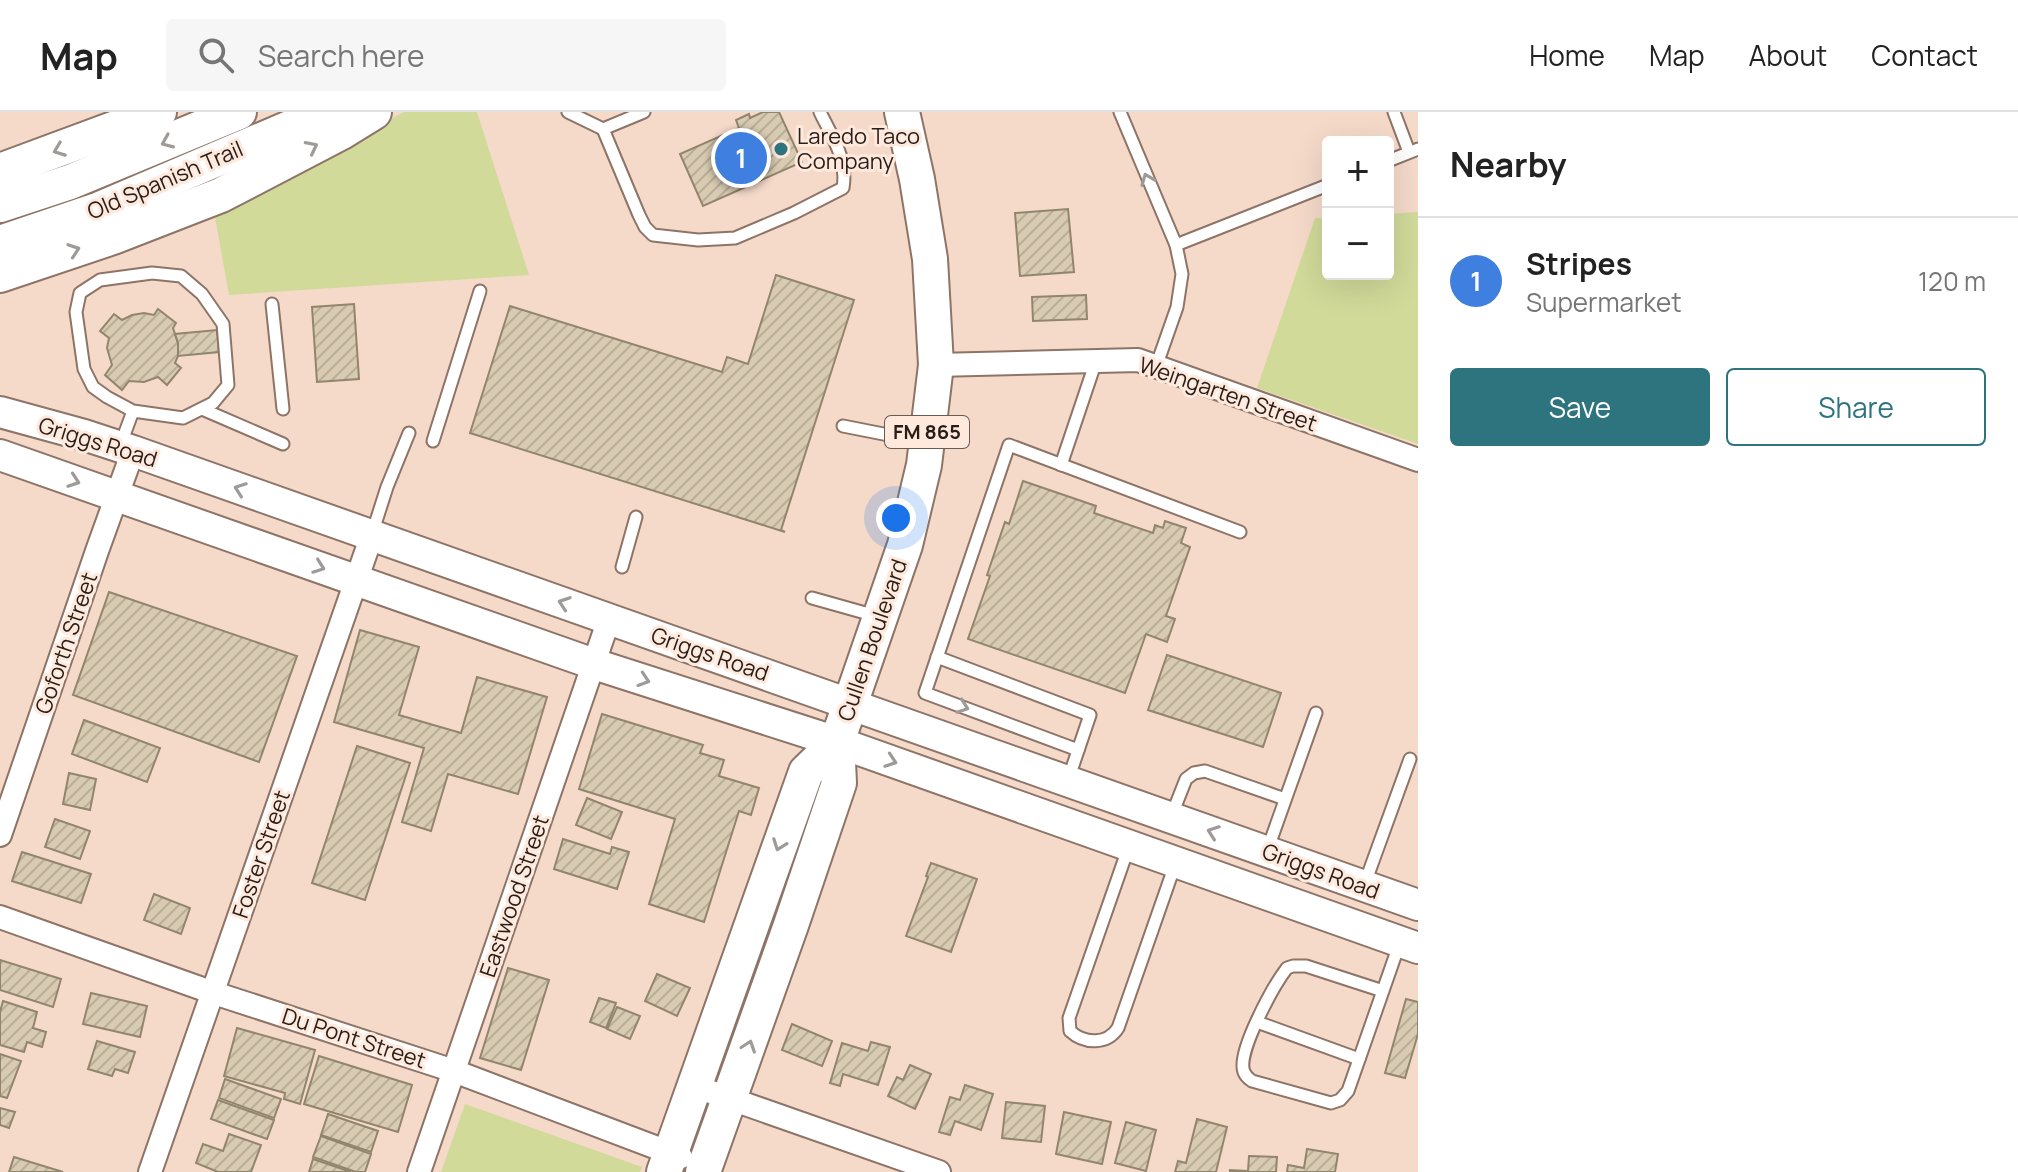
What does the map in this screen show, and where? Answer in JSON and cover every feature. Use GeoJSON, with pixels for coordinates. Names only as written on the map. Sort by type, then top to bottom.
{"type":"FeatureCollection","features":[{"type":"Feature","properties":{"kind":"main road"},"geometry":{"type":"LineString","coordinates":[[0,171],[159,112]]}},
{"type":"Feature","properties":{"kind":"main road","name":"Old Spanish Trail"},"geometry":{"type":"LineString","coordinates":[[0,205],[70,182],[239,112]]}},
{"type":"Feature","properties":{"kind":"main road","name":"Old Spanish Trail"},"geometry":{"type":"LineString","coordinates":[[0,243],[100,209],[327,112]]}},
{"type":"Feature","properties":{"kind":"main road"},"geometry":{"type":"LineString","coordinates":[[0,275],[113,237],[221,195],[374,112]]}},
{"type":"Feature","properties":{"kind":"main road","name":"Cullen Boulevard"},"geometry":{"type":"LineString","coordinates":[[704,1169],[839,783],[837,742],[905,545],[924,465],[936,365],[930,259],[902,112]]}},
{"type":"Feature","properties":{"kind":"main road","name":"Griggs Road"},"geometry":{"type":"LineString","coordinates":[[0,412],[126,449],[1418,905]]}},
{"type":"Feature","properties":{"kind":"main road","name":"Griggs Road"},"geometry":{"type":"LineString","coordinates":[[0,455],[594,664],[837,742],[1409,945]]}},
{"type":"Feature","properties":{"kind":"main road","name":"Cullen Boulevard"},"geometry":{"type":"LineString","coordinates":[[667,1162],[806,772],[837,742]]}},
{"type":"Feature","properties":{"kind":"main road"},"geometry":{"type":"LineString","coordinates":[[1154,854],[1170,817]]}},
{"type":"Feature","properties":{"kind":"street","name":"Weingarten Street"},"geometry":{"type":"LineString","coordinates":[[936,365],[1138,360],[1418,460]]}},
{"type":"Feature","properties":{"kind":"street","name":"Goforth Street"},"geometry":{"type":"LineString","coordinates":[[0,835],[117,496],[126,449]]}},
{"type":"Feature","properties":{"kind":"street","name":"Foster Street"},"geometry":{"type":"LineString","coordinates":[[150,1172],[372,535]]}},
{"type":"Feature","properties":{"kind":"street","name":"Eastwood Street"},"geometry":{"type":"LineString","coordinates":[[419,1172],[609,619]]}},
{"type":"Feature","properties":{"kind":"street","name":"Du Pont Street"},"geometry":{"type":"LineString","coordinates":[[0,917],[214,993],[454,1071],[667,1162],[704,1169]]}},
{"type":"Feature","properties":{"kind":"street"},"geometry":{"type":"LineString","coordinates":[[694,1086],[939,1172]]}},
{"type":"Feature","properties":{"kind":"lane"},"geometry":{"type":"LineString","coordinates":[[568,112],[603,129],[639,215],[653,235],[698,240],[735,238],[843,188],[846,172],[841,155],[820,112]]}},
{"type":"Feature","properties":{"kind":"lane"},"geometry":{"type":"LineString","coordinates":[[603,129],[644,112]]}},
{"type":"Feature","properties":{"kind":"lane"},"geometry":{"type":"LineString","coordinates":[[1120,112],[1176,245],[1182,274],[1177,307],[1156,367]]}},
{"type":"Feature","properties":{"kind":"lane"},"geometry":{"type":"LineString","coordinates":[[1394,112],[1414,151],[1394,159]]}},
{"type":"Feature","properties":{"kind":"lane"},"geometry":{"type":"LineString","coordinates":[[1176,245],[1322,187]]}},
{"type":"Feature","properties":{"kind":"lane"},"geometry":{"type":"LineString","coordinates":[[152,273],[181,276],[202,294],[223,324],[228,385],[213,403],[183,418],[133,411],[93,387],[84,369],[76,312],[80,293],[100,280],[152,273]]}},
{"type":"Feature","properties":{"kind":"lane"},"geometry":{"type":"LineString","coordinates":[[433,441],[480,291]]}},
{"type":"Feature","properties":{"kind":"lane"},"geometry":{"type":"LineString","coordinates":[[272,304],[283,409]]}},
{"type":"Feature","properties":{"kind":"lane"},"geometry":{"type":"LineString","coordinates":[[1061,465],[1096,361]]}},
{"type":"Feature","properties":{"kind":"lane"},"geometry":{"type":"LineString","coordinates":[[202,409],[283,444]]}},
{"type":"Feature","properties":{"kind":"lane"},"geometry":{"type":"LineString","coordinates":[[126,449],[133,411]]}},
{"type":"Feature","properties":{"kind":"lane"},"geometry":{"type":"LineString","coordinates":[[843,426],[926,442]]}},
{"type":"Feature","properties":{"kind":"lane"},"geometry":{"type":"LineString","coordinates":[[372,535],[409,433]]}},
{"type":"Feature","properties":{"kind":"lane"},"geometry":{"type":"LineString","coordinates":[[1078,750],[925,693],[1009,445],[1240,532]]}},
{"type":"Feature","properties":{"kind":"lane"},"geometry":{"type":"LineString","coordinates":[[622,567],[636,517]]}},
{"type":"Feature","properties":{"kind":"lane"},"geometry":{"type":"LineString","coordinates":[[812,598],[880,617]]}},
{"type":"Feature","properties":{"kind":"lane"},"geometry":{"type":"LineString","coordinates":[[937,657],[1090,715],[1068,781]]}},
{"type":"Feature","properties":{"kind":"lane"},"geometry":{"type":"LineString","coordinates":[[1267,851],[1316,713]]}},
{"type":"Feature","properties":{"kind":"lane"},"geometry":{"type":"LineString","coordinates":[[1364,886],[1410,759]]}},
{"type":"Feature","properties":{"kind":"lane"},"geometry":{"type":"LineString","coordinates":[[1170,817],[1186,779],[1194,773],[1205,771],[1285,799]]}},
{"type":"Feature","properties":{"kind":"lane"},"geometry":{"type":"LineString","coordinates":[[1154,854],[1118,1028],[1114,1035],[1100,1041],[1076,1036],[1070,1031],[1069,1018],[1154,854]]}},
{"type":"Feature","properties":{"kind":"lane"},"geometry":{"type":"LineString","coordinates":[[1383,991],[1306,966],[1287,968],[1245,1051],[1242,1061],[1246,1077],[1331,1103],[1340,1100],[1348,1091],[1383,991],[1409,945]]}},
{"type":"Feature","properties":{"kind":"lane"},"geometry":{"type":"LineString","coordinates":[[1257,1022],[1359,1059]]}},
{"type":"Feature","properties":{"kind":"green space"},"geometry":{"type":"Polygon","coordinates":[[[404,112],[477,112],[529,275],[229,295],[213,206],[249,191],[404,112]]]}},
{"type":"Feature","properties":{"kind":"green space"},"geometry":{"type":"Polygon","coordinates":[[[1418,212],[1418,444],[1257,388],[1315,218],[1322,218],[1322,280],[1394,280],[1394,214],[1418,212]]]}},
{"type":"Feature","properties":{"kind":"green space"},"geometry":{"type":"Polygon","coordinates":[[[465,1104],[642,1167],[640,1172],[441,1172],[465,1104]]]}},
{"type":"Feature","properties":{"kind":"building"},"geometry":{"type":"Polygon","coordinates":[[[763,112],[779,112],[802,162],[703,206],[680,154],[739,128],[736,120],[763,112]]]}},
{"type":"Feature","properties":{"kind":"building"},"geometry":{"type":"Polygon","coordinates":[[[1068,209],[1074,272],[1020,276],[1015,213],[1068,209]]]}},
{"type":"Feature","properties":{"kind":"building"},"geometry":{"type":"Polygon","coordinates":[[[776,275],[854,300],[781,530],[785,532],[470,433],[510,306],[722,372],[727,357],[748,364],[776,275]]]}},
{"type":"Feature","properties":{"kind":"building"},"geometry":{"type":"Polygon","coordinates":[[[1086,295],[1087,319],[1033,321],[1032,297],[1086,295]]]}},
{"type":"Feature","properties":{"kind":"building"},"geometry":{"type":"Polygon","coordinates":[[[354,304],[359,379],[317,382],[312,307],[354,304]]]}},
{"type":"Feature","properties":{"kind":"building"},"geometry":{"type":"Polygon","coordinates":[[[158,309],[176,323],[173,328],[178,343],[175,363],[181,368],[167,385],[158,377],[144,382],[129,381],[122,390],[105,375],[112,365],[107,348],[109,338],[100,331],[114,314],[122,320],[144,313],[154,315],[158,309]]]}},
{"type":"Feature","properties":{"kind":"building"},"geometry":{"type":"Polygon","coordinates":[[[217,330],[219,352],[178,356],[175,334],[217,330]]]}},
{"type":"Feature","properties":{"kind":"building"},"geometry":{"type":"Polygon","coordinates":[[[1023,481],[1096,506],[1094,513],[1153,533],[1155,525],[1163,528],[1165,521],[1186,528],[1181,543],[1190,547],[1166,616],[1175,619],[1167,642],[1146,634],[1125,693],[968,639],[1005,522],[1009,524],[1023,481]]]}},
{"type":"Feature","properties":{"kind":"building"},"geometry":{"type":"Polygon","coordinates":[[[109,592],[297,656],[259,762],[73,695],[109,592]]]}},
{"type":"Feature","properties":{"kind":"building"},"geometry":{"type":"Polygon","coordinates":[[[360,630],[419,647],[399,715],[461,733],[477,677],[547,697],[518,794],[448,774],[431,831],[402,822],[424,748],[334,722],[360,630]]]}},
{"type":"Feature","properties":{"kind":"building"},"geometry":{"type":"Polygon","coordinates":[[[1167,655],[1281,693],[1263,747],[1148,710],[1167,655]]]}},
{"type":"Feature","properties":{"kind":"building"},"geometry":{"type":"Polygon","coordinates":[[[602,714],[703,745],[700,753],[724,760],[719,776],[759,788],[751,815],[739,811],[704,922],[649,904],[675,819],[579,789],[602,714]]]}},
{"type":"Feature","properties":{"kind":"building"},"geometry":{"type":"Polygon","coordinates":[[[84,720],[160,748],[147,782],[72,754],[84,720]]]}},
{"type":"Feature","properties":{"kind":"building"},"geometry":{"type":"Polygon","coordinates":[[[357,746],[410,763],[365,900],[312,883],[357,746]]]}},
{"type":"Feature","properties":{"kind":"building"},"geometry":{"type":"Polygon","coordinates":[[[69,773],[96,779],[90,810],[63,804],[69,773]]]}},
{"type":"Feature","properties":{"kind":"building"},"geometry":{"type":"Polygon","coordinates":[[[587,798],[622,812],[611,839],[576,825],[587,798]]]}},
{"type":"Feature","properties":{"kind":"building"},"geometry":{"type":"Polygon","coordinates":[[[55,819],[90,831],[80,859],[45,847],[55,819]]]}},
{"type":"Feature","properties":{"kind":"building"},"geometry":{"type":"Polygon","coordinates":[[[563,839],[610,854],[612,847],[629,852],[617,889],[554,869],[563,839]]]}},
{"type":"Feature","properties":{"kind":"building"},"geometry":{"type":"Polygon","coordinates":[[[22,852],[91,874],[81,903],[12,881],[22,852]]]}},
{"type":"Feature","properties":{"kind":"building"},"geometry":{"type":"Polygon","coordinates":[[[931,863],[977,879],[951,952],[906,936],[931,863]]]}},
{"type":"Feature","properties":{"kind":"building"},"geometry":{"type":"Polygon","coordinates":[[[154,894],[190,908],[181,934],[144,920],[154,894]]]}},
{"type":"Feature","properties":{"kind":"building"},"geometry":{"type":"Polygon","coordinates":[[[0,960],[61,979],[53,1007],[0,990],[0,960]]]}},
{"type":"Feature","properties":{"kind":"building"},"geometry":{"type":"Polygon","coordinates":[[[508,968],[549,980],[521,1070],[480,1058],[508,968]]]}},
{"type":"Feature","properties":{"kind":"building"},"geometry":{"type":"Polygon","coordinates":[[[657,974],[690,988],[677,1016],[645,1001],[657,974]]]}},
{"type":"Feature","properties":{"kind":"building"},"geometry":{"type":"Polygon","coordinates":[[[91,993],[147,1006],[140,1037],[83,1024],[91,993]]]}},
{"type":"Feature","properties":{"kind":"building"},"geometry":{"type":"Polygon","coordinates":[[[599,998],[616,1003],[606,1028],[590,1022],[599,998]]]}},
{"type":"Feature","properties":{"kind":"building"},"geometry":{"type":"Polygon","coordinates":[[[1406,999],[1418,1002],[1418,1034],[1405,1078],[1385,1073],[1406,999]]]}},
{"type":"Feature","properties":{"kind":"building"},"geometry":{"type":"Polygon","coordinates":[[[3,1001],[37,1012],[33,1028],[46,1032],[42,1047],[27,1042],[24,1052],[0,1045],[3,1001]]]}},
{"type":"Feature","properties":{"kind":"building"},"geometry":{"type":"Polygon","coordinates":[[[617,1007],[640,1016],[630,1039],[607,1029],[617,1007]]]}},
{"type":"Feature","properties":{"kind":"building"},"geometry":{"type":"Polygon","coordinates":[[[792,1024],[832,1041],[822,1066],[782,1050],[792,1024]]]}},
{"type":"Feature","properties":{"kind":"building"},"geometry":{"type":"Polygon","coordinates":[[[237,1028],[315,1050],[300,1104],[284,1099],[285,1093],[224,1076],[237,1028]]]}},
{"type":"Feature","properties":{"kind":"building"},"geometry":{"type":"Polygon","coordinates":[[[97,1041],[135,1052],[128,1073],[115,1069],[112,1076],[88,1069],[97,1041]]]}},
{"type":"Feature","properties":{"kind":"building"},"geometry":{"type":"Polygon","coordinates":[[[871,1042],[890,1047],[878,1085],[843,1074],[840,1086],[830,1083],[842,1043],[868,1051],[871,1042]]]}},
{"type":"Feature","properties":{"kind":"building"},"geometry":{"type":"Polygon","coordinates":[[[0,1054],[21,1061],[7,1098],[0,1096],[0,1054]]]}},
{"type":"Feature","properties":{"kind":"building"},"geometry":{"type":"Polygon","coordinates":[[[319,1056],[412,1085],[398,1132],[304,1104],[319,1056]]]}},
{"type":"Feature","properties":{"kind":"building"},"geometry":{"type":"Polygon","coordinates":[[[910,1065],[931,1074],[915,1109],[888,1096],[897,1077],[903,1080],[910,1065]]]}},
{"type":"Feature","properties":{"kind":"building"},"geometry":{"type":"Polygon","coordinates":[[[225,1079],[281,1099],[274,1118],[219,1098],[225,1079]]]}},
{"type":"Feature","properties":{"kind":"building"},"geometry":{"type":"Polygon","coordinates":[[[965,1085],[993,1094],[981,1130],[955,1121],[950,1135],[939,1132],[950,1097],[960,1100],[965,1085]]]}},
{"type":"Feature","properties":{"kind":"building"},"geometry":{"type":"Polygon","coordinates":[[[218,1100],[274,1120],[267,1139],[211,1119],[218,1100]]]}},
{"type":"Feature","properties":{"kind":"building"},"geometry":{"type":"Polygon","coordinates":[[[1006,1102],[1045,1106],[1041,1142],[1002,1138],[1006,1102]]]}},
{"type":"Feature","properties":{"kind":"building"},"geometry":{"type":"Polygon","coordinates":[[[0,1108],[15,1112],[9,1128],[0,1125],[0,1108]]]}},
{"type":"Feature","properties":{"kind":"building"},"geometry":{"type":"Polygon","coordinates":[[[1064,1112],[1111,1122],[1102,1164],[1056,1154],[1064,1112]]]}},
{"type":"Feature","properties":{"kind":"building"},"geometry":{"type":"Polygon","coordinates":[[[328,1114],[378,1131],[371,1152],[321,1135],[328,1114]]]}},
{"type":"Feature","properties":{"kind":"building"},"geometry":{"type":"Polygon","coordinates":[[[1197,1119],[1227,1127],[1216,1172],[1175,1172],[1178,1161],[1186,1163],[1197,1119]]]}},
{"type":"Feature","properties":{"kind":"building"},"geometry":{"type":"Polygon","coordinates":[[[1126,1122],[1156,1130],[1146,1171],[1115,1163],[1126,1122]]]}},
{"type":"Feature","properties":{"kind":"building"},"geometry":{"type":"Polygon","coordinates":[[[229,1134],[261,1145],[251,1172],[218,1172],[196,1163],[203,1144],[223,1151],[229,1134]]]}},
{"type":"Feature","properties":{"kind":"building"},"geometry":{"type":"Polygon","coordinates":[[[321,1136],[371,1154],[365,1172],[356,1172],[313,1157],[321,1136]]]}},
{"type":"Feature","properties":{"kind":"building"},"geometry":{"type":"Polygon","coordinates":[[[1307,1149],[1338,1154],[1335,1172],[1287,1172],[1288,1165],[1304,1168],[1307,1149]]]}},
{"type":"Feature","properties":{"kind":"building"},"geometry":{"type":"Polygon","coordinates":[[[1249,1156],[1277,1157],[1276,1172],[1230,1172],[1248,1171],[1249,1156]]]}},
{"type":"Feature","properties":{"kind":"building"},"geometry":{"type":"Polygon","coordinates":[[[14,1157],[63,1172],[9,1172],[14,1157]]]}},
{"type":"Feature","properties":{"kind":"building"},"geometry":{"type":"Polygon","coordinates":[[[313,1159],[351,1172],[309,1172],[313,1159]]]}},
{"type":"Feature","properties":{"kind":"place","name":"Laredo Taco Company"},"geometry":{"type":"Point","coordinates":[781,149]}},
{"type":"Feature","properties":{"kind":"place","name":"Stripes"},"geometry":{"type":"Point","coordinates":[741,158]}}]}
